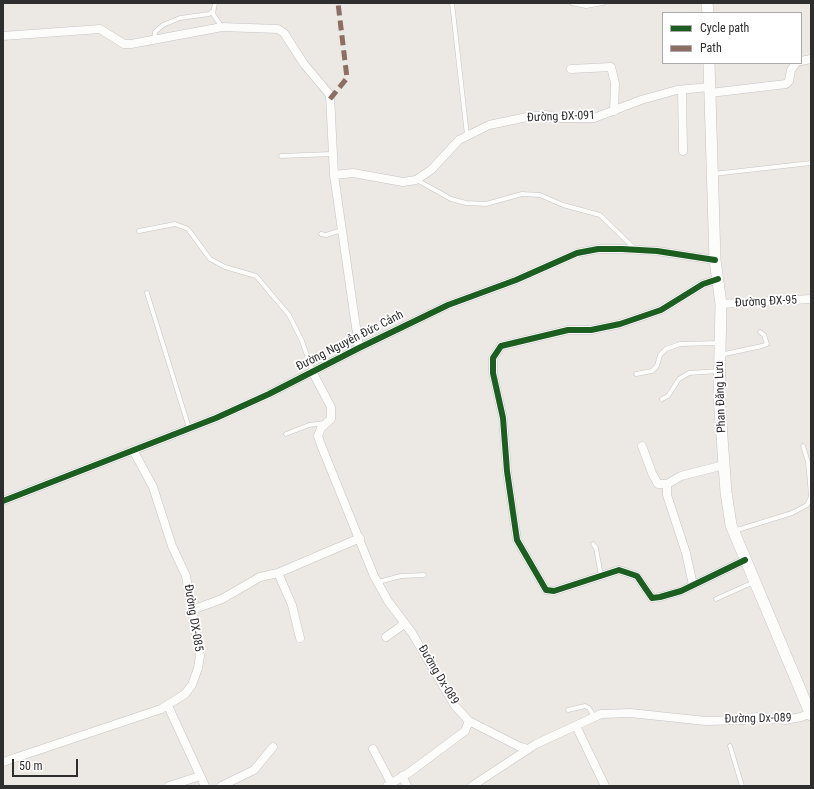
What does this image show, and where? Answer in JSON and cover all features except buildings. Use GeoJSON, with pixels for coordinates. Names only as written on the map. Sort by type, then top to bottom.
{"type":"FeatureCollection","features":[{"type":"Feature","properties":{"kind":"street"},"geometry":{"type":"LineString","coordinates":[[3,36],[100,29],[124,44],[222,27],[278,29],[284,33],[304,64],[330,95],[334,175],[359,348]]}},
{"type":"Feature","properties":{"kind":"street","name":"Phan Đăng Lưu"},"geometry":{"type":"LineString","coordinates":[[709,64],[715,260],[721,304],[719,396],[726,492],[734,531],[745,560],[811,714]]}},
{"type":"Feature","properties":{"kind":"street","name":"Đường ĐX-091"},"geometry":{"type":"LineString","coordinates":[[416,180],[431,170],[459,140],[489,125],[527,117],[546,115],[559,118],[594,118],[641,100],[682,90],[710,90],[786,84],[789,81],[791,70],[795,64]]}},
{"type":"Feature","properties":{"kind":"street"},"geometry":{"type":"LineString","coordinates":[[571,69],[612,67],[615,83],[614,111]]}},
{"type":"Feature","properties":{"kind":"street"},"geometry":{"type":"LineString","coordinates":[[682,90],[684,151]]}},
{"type":"Feature","properties":{"kind":"street"},"geometry":{"type":"LineString","coordinates":[[334,175],[353,173],[403,182],[416,180]]}},
{"type":"Feature","properties":{"kind":"street","name":"Đường Nguyễn Đức Cảnh"},"geometry":{"type":"LineString","coordinates":[[3,501],[216,418],[313,373],[359,348],[448,305],[516,280],[578,253],[598,249],[636,249],[715,260]]}},
{"type":"Feature","properties":{"kind":"street"},"geometry":{"type":"LineString","coordinates":[[718,279],[704,284],[661,310],[620,324],[591,330],[568,330],[502,346],[494,358],[493,373],[503,418],[507,472],[517,540],[546,590],[554,591],[618,570],[637,576],[652,598],[681,591],[745,560]]}},
{"type":"Feature","properties":{"kind":"street","name":"Đường ĐX-95"},"geometry":{"type":"LineString","coordinates":[[721,304],[811,299]]}},
{"type":"Feature","properties":{"kind":"street","name":"Đường Dx-089"},"geometry":{"type":"LineString","coordinates":[[313,373],[331,407],[331,419],[321,428],[318,436],[378,582],[388,601],[412,633],[455,706],[469,721],[520,747],[528,749],[594,717],[610,713],[630,713],[706,721],[744,720],[756,718],[785,720],[811,714]]}},
{"type":"Feature","properties":{"kind":"street"},"geometry":{"type":"LineString","coordinates":[[642,446],[652,473],[658,484],[667,484],[681,476],[724,464]]}},
{"type":"Feature","properties":{"kind":"street","name":"Đường DX-085"},"geometry":{"type":"LineString","coordinates":[[3,762],[168,706],[185,694],[192,686],[200,656],[186,576],[172,546],[153,487],[134,450]]}},
{"type":"Feature","properties":{"kind":"street"},"geometry":{"type":"LineString","coordinates":[[667,484],[667,495],[686,553],[692,586]]}},
{"type":"Feature","properties":{"kind":"street"},"geometry":{"type":"LineString","coordinates":[[192,610],[222,599],[260,577],[278,574],[360,538]]}},
{"type":"Feature","properties":{"kind":"street"},"geometry":{"type":"LineString","coordinates":[[278,574],[292,605],[300,638]]}},
{"type":"Feature","properties":{"kind":"street"},"geometry":{"type":"LineString","coordinates":[[386,637],[400,627],[404,622]]}},
{"type":"Feature","properties":{"kind":"street"},"geometry":{"type":"LineString","coordinates":[[168,706],[205,786]]}},
{"type":"Feature","properties":{"kind":"street"},"geometry":{"type":"LineString","coordinates":[[373,749],[389,785],[465,731],[468,727],[469,721]]}},
{"type":"Feature","properties":{"kind":"street"},"geometry":{"type":"LineString","coordinates":[[576,726],[605,786]]}},
{"type":"Feature","properties":{"kind":"street"},"geometry":{"type":"LineString","coordinates":[[221,786],[254,770],[273,747]]}},
{"type":"Feature","properties":{"kind":"street"},"geometry":{"type":"LineString","coordinates":[[472,786],[528,749]]}},
{"type":"Feature","properties":{"kind":"street"},"geometry":{"type":"LineString","coordinates":[[169,786],[200,776]]}},
{"type":"Feature","properties":{"kind":"street"},"geometry":{"type":"LineString","coordinates":[[402,776],[407,786]]}},
{"type":"Feature","properties":{"kind":"lane"},"geometry":{"type":"LineString","coordinates":[[215,3],[213,14],[222,27]]}},
{"type":"Feature","properties":{"kind":"lane"},"geometry":{"type":"LineString","coordinates":[[452,3],[467,135]]}},
{"type":"Feature","properties":{"kind":"lane"},"geometry":{"type":"LineString","coordinates":[[572,3],[586,6],[603,3]]}},
{"type":"Feature","properties":{"kind":"lane"},"geometry":{"type":"LineString","coordinates":[[154,40],[155,32],[163,25],[180,18],[209,14],[213,11]]}},
{"type":"Feature","properties":{"kind":"lane"},"geometry":{"type":"LineString","coordinates":[[281,156],[332,154]]}},
{"type":"Feature","properties":{"kind":"lane"},"geometry":{"type":"LineString","coordinates":[[713,174],[811,162]]}},
{"type":"Feature","properties":{"kind":"lane"},"geometry":{"type":"LineString","coordinates":[[416,180],[451,199],[466,203],[486,204],[522,194],[540,194],[563,205],[600,215],[636,249]]}},
{"type":"Feature","properties":{"kind":"lane"},"geometry":{"type":"LineString","coordinates":[[139,231],[175,224],[188,229],[210,259],[225,268],[256,276],[289,315],[302,341],[313,373]]}},
{"type":"Feature","properties":{"kind":"lane"},"geometry":{"type":"LineString","coordinates":[[321,234],[326,235],[342,230]]}},
{"type":"Feature","properties":{"kind":"lane"},"geometry":{"type":"LineString","coordinates":[[147,293],[189,429]]}},
{"type":"Feature","properties":{"kind":"lane"},"geometry":{"type":"LineString","coordinates":[[720,355],[767,344],[764,335],[760,332]]}},
{"type":"Feature","properties":{"kind":"lane"},"geometry":{"type":"LineString","coordinates":[[636,374],[652,371],[657,366],[660,355],[666,349],[680,344],[720,343]]}},
{"type":"Feature","properties":{"kind":"lane"},"geometry":{"type":"LineString","coordinates":[[662,399],[668,396],[679,379],[689,373],[719,371]]}},
{"type":"Feature","properties":{"kind":"lane"},"geometry":{"type":"LineString","coordinates":[[286,434],[309,425],[326,423]]}},
{"type":"Feature","properties":{"kind":"lane"},"geometry":{"type":"LineString","coordinates":[[734,531],[792,513],[807,505],[810,497],[810,483],[808,462],[803,446]]}},
{"type":"Feature","properties":{"kind":"lane"},"geometry":{"type":"LineString","coordinates":[[593,544],[596,548],[601,576]]}},
{"type":"Feature","properties":{"kind":"lane"},"geometry":{"type":"LineString","coordinates":[[378,582],[401,576],[424,575]]}},
{"type":"Feature","properties":{"kind":"lane"},"geometry":{"type":"LineString","coordinates":[[716,599],[754,582]]}},
{"type":"Feature","properties":{"kind":"lane"},"geometry":{"type":"LineString","coordinates":[[568,710],[585,706],[589,708],[594,717]]}},
{"type":"Feature","properties":{"kind":"lane"},"geometry":{"type":"LineString","coordinates":[[730,746],[742,786]]}},
{"type":"Feature","properties":{"kind":"marked path"},"geometry":{"type":"LineString","coordinates":[[330,99],[347,78],[338,3]]}},
{"type":"Feature","properties":{"kind":"cycle path"},"geometry":{"type":"LineString","coordinates":[[3,501],[216,418],[269,394],[448,305],[516,280],[577,253],[598,249],[622,249],[657,251],[715,260]]}},
{"type":"Feature","properties":{"kind":"cycle path"},"geometry":{"type":"LineString","coordinates":[[718,279],[703,284],[661,310],[620,324],[591,330],[568,330],[501,346],[493,358],[493,373],[503,418],[507,471],[517,540],[546,590],[554,591],[619,570],[637,576],[652,598],[660,597],[681,591],[745,560]]}}]}
